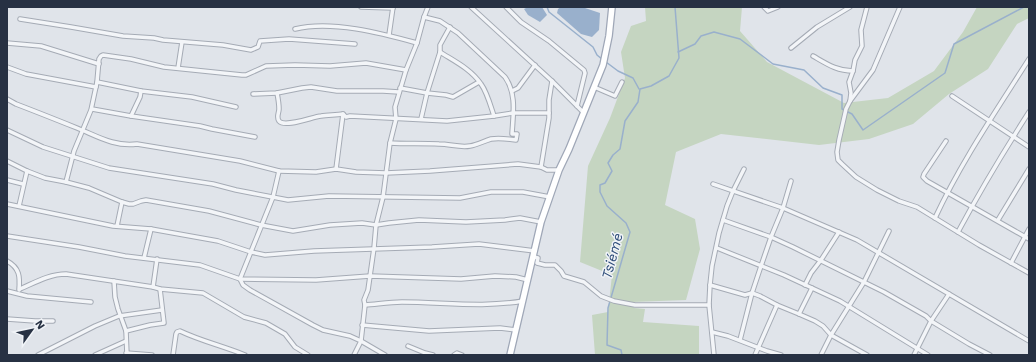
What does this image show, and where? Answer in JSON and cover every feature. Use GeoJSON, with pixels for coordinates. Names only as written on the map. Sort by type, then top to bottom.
{"type":"FeatureCollection","features":[{"type":"Feature","properties":{"kind":"main road"},"geometry":{"type":"LineString","coordinates":[[510,355],[541,222],[559,170],[603,65],[609,36],[612,7]]}},
{"type":"Feature","properties":{"kind":"street"},"geometry":{"type":"LineString","coordinates":[[361,7],[393,8],[389,35]]}},
{"type":"Feature","properties":{"kind":"street"},"geometry":{"type":"LineString","coordinates":[[354,355],[361,341],[365,305],[364,300],[368,290],[376,225],[383,197],[390,143],[396,119],[395,107],[428,7]]}},
{"type":"Feature","properties":{"kind":"street"},"geometry":{"type":"LineString","coordinates":[[471,7],[584,112]]}},
{"type":"Feature","properties":{"kind":"street"},"geometry":{"type":"LineString","coordinates":[[506,7],[521,22],[549,41],[584,70],[585,73],[577,106]]}},
{"type":"Feature","properties":{"kind":"street"},"geometry":{"type":"LineString","coordinates":[[764,7],[768,11],[778,7]]}},
{"type":"Feature","properties":{"kind":"street"},"geometry":{"type":"LineString","coordinates":[[792,48],[817,27],[850,7]]}},
{"type":"Feature","properties":{"kind":"street"},"geometry":{"type":"LineString","coordinates":[[850,101],[851,93],[848,86],[855,60],[862,46],[861,30],[867,7]]}},
{"type":"Feature","properties":{"kind":"street"},"geometry":{"type":"LineString","coordinates":[[900,7],[873,70],[850,101],[846,109],[837,152],[838,160],[856,177],[877,190],[899,201],[917,207],[1029,273]]}},
{"type":"Feature","properties":{"kind":"street"},"geometry":{"type":"LineString","coordinates":[[390,143],[470,146],[481,142],[487,142],[491,139],[516,140],[517,134],[512,134],[512,91],[511,86],[505,77],[450,27],[440,21],[424,17]]}},
{"type":"Feature","properties":{"kind":"street"},"geometry":{"type":"LineString","coordinates":[[20,19],[123,36],[223,45],[252,50],[258,47],[260,41],[289,39],[355,44]]}},
{"type":"Feature","properties":{"kind":"street"},"geometry":{"type":"LineString","coordinates":[[295,29],[304,26],[335,26],[389,35],[417,43]]}},
{"type":"Feature","properties":{"kind":"street"},"geometry":{"type":"LineString","coordinates":[[421,119],[427,93],[440,52],[440,45],[450,27]]}},
{"type":"Feature","properties":{"kind":"street"},"geometry":{"type":"LineString","coordinates":[[7,42],[41,46],[99,64]]}},
{"type":"Feature","properties":{"kind":"street"},"geometry":{"type":"LineString","coordinates":[[178,68],[182,42]]}},
{"type":"Feature","properties":{"kind":"street"},"geometry":{"type":"LineString","coordinates":[[440,52],[470,72],[482,85],[494,116]]}},
{"type":"Feature","properties":{"kind":"street"},"geometry":{"type":"LineString","coordinates":[[66,182],[72,156],[92,109],[97,84],[99,59],[103,55],[131,59],[164,67],[242,75],[246,75],[263,67],[295,65],[330,66],[366,63],[406,70]]}},
{"type":"Feature","properties":{"kind":"street"},"geometry":{"type":"LineString","coordinates":[[813,56],[838,70],[853,71]]}},
{"type":"Feature","properties":{"kind":"street"},"geometry":{"type":"LineString","coordinates":[[935,218],[947,193],[1029,59]]}},
{"type":"Feature","properties":{"kind":"street"},"geometry":{"type":"LineString","coordinates":[[512,91],[518,88],[535,65]]}},
{"type":"Feature","properties":{"kind":"street"},"geometry":{"type":"LineString","coordinates":[[7,67],[26,74],[192,97],[236,107]]}},
{"type":"Feature","properties":{"kind":"street"},"geometry":{"type":"LineString","coordinates":[[541,167],[549,114],[549,94],[552,81]]}},
{"type":"Feature","properties":{"kind":"street"},"geometry":{"type":"LineString","coordinates":[[254,94],[277,93],[311,87],[337,91],[400,90],[453,97],[479,82]]}},
{"type":"Feature","properties":{"kind":"street"},"geometry":{"type":"LineString","coordinates":[[594,87],[615,96],[622,82]]}},
{"type":"Feature","properties":{"kind":"street"},"geometry":{"type":"LineString","coordinates":[[132,116],[141,91]]}},
{"type":"Feature","properties":{"kind":"street"},"geometry":{"type":"LineString","coordinates":[[277,93],[279,108],[277,117],[282,123],[296,123],[321,116],[343,114],[346,117],[447,121],[513,113],[549,114]]}},
{"type":"Feature","properties":{"kind":"street"},"geometry":{"type":"LineString","coordinates":[[952,96],[1029,147]]}},
{"type":"Feature","properties":{"kind":"street"},"geometry":{"type":"LineString","coordinates":[[7,99],[110,142],[131,145],[137,144],[240,161],[279,171],[316,172],[336,169],[356,172],[386,173],[518,164],[541,167],[547,170],[559,170]]}},
{"type":"Feature","properties":{"kind":"street"},"geometry":{"type":"LineString","coordinates":[[92,109],[200,126],[255,137]]}},
{"type":"Feature","properties":{"kind":"street"},"geometry":{"type":"LineString","coordinates":[[958,232],[1013,136],[1029,112]]}},
{"type":"Feature","properties":{"kind":"street"},"geometry":{"type":"LineString","coordinates":[[336,169],[343,114]]}},
{"type":"Feature","properties":{"kind":"street"},"geometry":{"type":"LineString","coordinates":[[7,130],[43,147],[109,168],[213,184],[288,200],[329,196],[460,198],[491,192],[523,192],[550,196]]}},
{"type":"Feature","properties":{"kind":"street"},"geometry":{"type":"LineString","coordinates":[[946,141],[924,174],[923,177],[926,181],[998,220],[1029,239]]}},
{"type":"Feature","properties":{"kind":"street"},"geometry":{"type":"LineString","coordinates":[[7,160],[27,171],[46,178],[89,188],[129,204],[146,200],[209,211],[261,226],[293,231],[330,225],[362,223],[376,225],[419,220],[466,222],[520,218],[541,222]]}},
{"type":"Feature","properties":{"kind":"street"},"geometry":{"type":"LineString","coordinates":[[714,355],[709,305],[712,266],[727,206],[744,169]]}},
{"type":"Feature","properties":{"kind":"street"},"geometry":{"type":"LineString","coordinates":[[998,220],[1029,169]]}},
{"type":"Feature","properties":{"kind":"street"},"geometry":{"type":"LineString","coordinates":[[19,206],[27,171]]}},
{"type":"Feature","properties":{"kind":"street"},"geometry":{"type":"LineString","coordinates":[[279,171],[273,197],[240,279],[243,285],[313,325],[324,330],[350,336],[385,355]]}},
{"type":"Feature","properties":{"kind":"street"},"geometry":{"type":"LineString","coordinates":[[7,180],[23,184]]}},
{"type":"Feature","properties":{"kind":"street"},"geometry":{"type":"LineString","coordinates":[[740,340],[752,293],[771,237],[783,208],[791,181]]}},
{"type":"Feature","properties":{"kind":"street"},"geometry":{"type":"LineString","coordinates":[[713,184],[783,208],[856,240],[1029,341]]}},
{"type":"Feature","properties":{"kind":"street"},"geometry":{"type":"LineString","coordinates":[[117,226],[122,202]]}},
{"type":"Feature","properties":{"kind":"street"},"geometry":{"type":"LineString","coordinates":[[7,204],[71,218],[117,226],[151,229],[218,241],[250,252],[265,255],[314,251],[479,244],[534,254],[538,258],[537,263],[555,265],[564,276],[584,282],[601,296],[614,301],[634,305],[709,305]]}},
{"type":"Feature","properties":{"kind":"street"},"geometry":{"type":"LineString","coordinates":[[723,220],[771,237],[821,260],[884,292],[926,316],[931,321],[969,344],[990,355]]}},
{"type":"Feature","properties":{"kind":"street"},"geometry":{"type":"LineString","coordinates":[[144,258],[151,229]]}},
{"type":"Feature","properties":{"kind":"street"},"geometry":{"type":"LineString","coordinates":[[1011,263],[1029,229]]}},
{"type":"Feature","properties":{"kind":"street"},"geometry":{"type":"LineString","coordinates":[[821,355],[848,306],[864,282],[889,231]]}},
{"type":"Feature","properties":{"kind":"street"},"geometry":{"type":"LineString","coordinates":[[805,285],[811,273],[839,232]]}},
{"type":"Feature","properties":{"kind":"street"},"geometry":{"type":"LineString","coordinates":[[7,236],[125,256],[200,265],[240,279],[316,280],[370,276],[461,278],[495,276],[516,277],[528,280]]}},
{"type":"Feature","properties":{"kind":"street"},"geometry":{"type":"LineString","coordinates":[[717,248],[840,301],[928,355]]}},
{"type":"Feature","properties":{"kind":"street"},"geometry":{"type":"LineString","coordinates":[[153,287],[157,259]]}},
{"type":"Feature","properties":{"kind":"street"},"geometry":{"type":"LineString","coordinates":[[7,261],[13,264],[16,268],[20,280],[19,292]]}},
{"type":"Feature","properties":{"kind":"street"},"geometry":{"type":"LineString","coordinates":[[19,292],[34,282],[60,274],[160,289],[203,293],[244,317],[266,323],[286,334],[295,347],[308,355]]}},
{"type":"Feature","properties":{"kind":"street"},"geometry":{"type":"LineString","coordinates":[[114,281],[115,298],[119,316],[126,331],[126,354],[152,355]]}},
{"type":"Feature","properties":{"kind":"street"},"geometry":{"type":"LineString","coordinates":[[710,285],[745,295],[752,293],[760,296],[777,306],[799,314],[823,326],[831,335],[867,355]]}},
{"type":"Feature","properties":{"kind":"street"},"geometry":{"type":"LineString","coordinates":[[799,314],[812,288]]}},
{"type":"Feature","properties":{"kind":"street"},"geometry":{"type":"LineString","coordinates":[[126,331],[164,323],[160,289]]}},
{"type":"Feature","properties":{"kind":"street"},"geometry":{"type":"LineString","coordinates":[[7,291],[19,292],[27,296],[57,300],[91,302]]}},
{"type":"Feature","properties":{"kind":"street"},"geometry":{"type":"LineString","coordinates":[[914,355],[931,321],[949,294]]}},
{"type":"Feature","properties":{"kind":"street"},"geometry":{"type":"LineString","coordinates":[[365,305],[397,302],[477,304],[512,303],[523,301]]}},
{"type":"Feature","properties":{"kind":"street"},"geometry":{"type":"LineString","coordinates":[[756,355],[777,306]]}},
{"type":"Feature","properties":{"kind":"street"},"geometry":{"type":"LineString","coordinates":[[38,355],[95,326],[119,316],[162,310]]}},
{"type":"Feature","properties":{"kind":"street"},"geometry":{"type":"LineString","coordinates":[[7,319],[35,321],[53,320]]}},
{"type":"Feature","properties":{"kind":"street"},"geometry":{"type":"LineString","coordinates":[[362,325],[429,331],[500,328],[516,330]]}},
{"type":"Feature","properties":{"kind":"street"},"geometry":{"type":"LineString","coordinates":[[173,355],[176,334],[180,331],[193,338],[245,355]]}},
{"type":"Feature","properties":{"kind":"street"},"geometry":{"type":"LineString","coordinates":[[712,332],[740,340],[780,355]]}},
{"type":"Feature","properties":{"kind":"street"},"geometry":{"type":"LineString","coordinates":[[95,355],[126,341]]}},
{"type":"Feature","properties":{"kind":"street"},"geometry":{"type":"LineString","coordinates":[[408,346],[425,354],[433,355]]}},
{"type":"Feature","properties":{"kind":"street"},"geometry":{"type":"LineString","coordinates":[[454,355],[457,353],[462,355]]}},
{"type":"Feature","properties":{"kind":"green space"},"geometry":{"type":"Polygon","coordinates":[[[645,7],[742,7],[740,31],[767,62],[844,103],[888,98],[934,71],[963,32],[977,7],[1029,7],[1029,18],[1017,24],[988,69],[949,94],[913,124],[869,139],[819,145],[721,134],[676,152],[665,205],[695,219],[700,249],[686,300],[632,302],[634,308],[645,309],[643,322],[699,326],[699,355],[595,355],[592,315],[608,312],[612,275],[580,262],[588,166],[610,118],[625,78],[621,52],[631,26],[646,21],[645,7]]]}},
{"type":"Feature","properties":{"kind":"water"},"geometry":{"type":"Polygon","coordinates":[[[528,7],[542,7],[547,15],[540,22],[528,15],[524,9],[528,7]]]}},
{"type":"Feature","properties":{"kind":"water"},"geometry":{"type":"Polygon","coordinates":[[[561,7],[582,7],[600,13],[599,30],[592,37],[581,34],[557,13],[558,9],[561,7]]]}},
{"type":"Feature","properties":{"kind":"waterway"},"geometry":{"type":"LineString","coordinates":[[547,7],[549,12],[593,47],[597,55],[603,60]]}},
{"type":"Feature","properties":{"kind":"waterway","name":"Tsiémé"},"geometry":{"type":"LineString","coordinates":[[622,355],[621,350],[607,345],[608,308],[630,232],[626,223],[607,206],[600,192],[600,185],[605,183],[612,171],[608,163],[613,155],[620,149],[625,121],[638,102],[640,89],[651,86],[669,76],[679,58],[675,7]]}},
{"type":"Feature","properties":{"kind":"waterway"},"geometry":{"type":"LineString","coordinates":[[678,52],[695,44],[701,36],[714,32],[740,39],[773,64],[804,70],[823,88],[842,95],[842,109],[852,114],[863,130],[945,73],[954,44],[1024,7]]}},
{"type":"Feature","properties":{"kind":"waterway"},"geometry":{"type":"LineString","coordinates":[[606,62],[618,71],[633,78],[639,89]]}}]}
